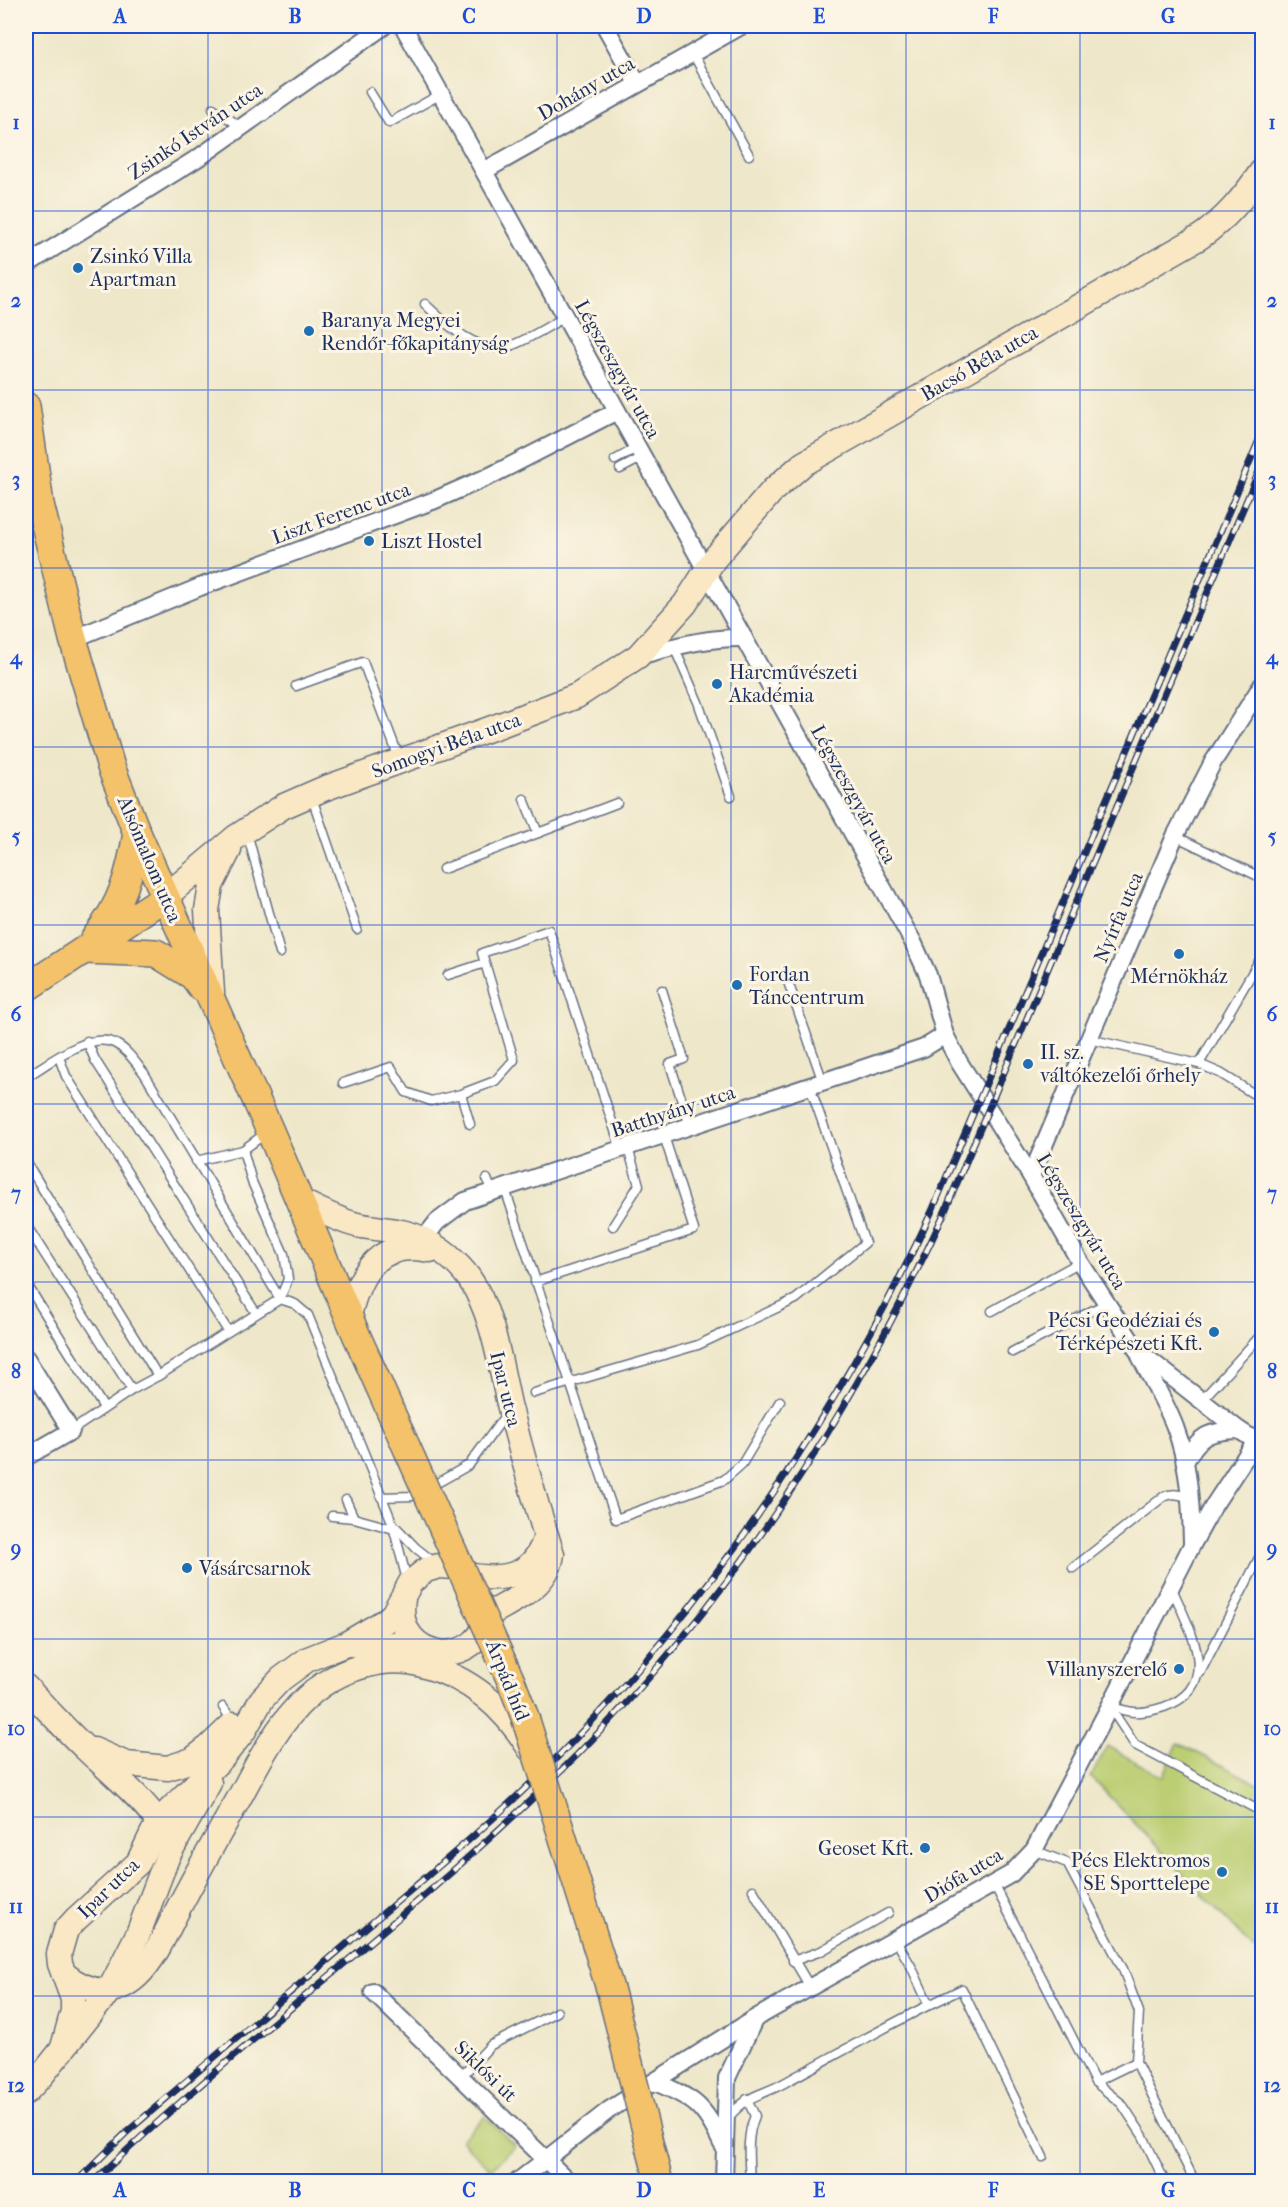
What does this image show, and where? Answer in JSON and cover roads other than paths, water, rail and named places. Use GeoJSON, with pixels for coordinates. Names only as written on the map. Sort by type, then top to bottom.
{"type":"FeatureCollection","features":[{"type":"Feature","properties":{"kind":"main road"},"geometry":{"type":"LineString","coordinates":[[26,406],[30,467]]}},
{"type":"Feature","properties":{"kind":"main road","name":"Alsómalom utca"},"geometry":{"type":"LineString","coordinates":[[30,467],[73,639],[111,767],[137,833],[270,1131],[298,1200]]}},
{"type":"Feature","properties":{"kind":"main road"},"geometry":{"type":"LineString","coordinates":[[85,950],[109,921],[123,895],[131,870],[137,833]]}},
{"type":"Feature","properties":{"kind":"main road"},"geometry":{"type":"LineString","coordinates":[[26,988],[165,897]]}},
{"type":"Feature","properties":{"kind":"main road"},"geometry":{"type":"LineString","coordinates":[[85,950],[156,953],[193,976],[212,999]]}},
{"type":"Feature","properties":{"kind":"main road","name":"Árpád híd"},"geometry":{"type":"LineString","coordinates":[[298,1200],[511,1680],[525,1717],[611,1992],[659,2181]]}},
{"type":"Feature","properties":{"kind":"street","name":"Zsinkó István utca"},"geometry":{"type":"LineString","coordinates":[[26,265],[201,156],[384,26]]}},
{"type":"Feature","properties":{"kind":"street","name":"Légszeszgyár utca"},"geometry":{"type":"LineString","coordinates":[[403,26],[913,942],[928,975],[945,1035],[959,1062],[1031,1176],[1080,1262],[1137,1350],[1259,1443]]}},
{"type":"Feature","properties":{"kind":"street"},"geometry":{"type":"LineString","coordinates":[[605,26],[637,83]]}},
{"type":"Feature","properties":{"kind":"street","name":"Dohány utca"},"geometry":{"type":"LineString","coordinates":[[484,171],[741,26]]}},
{"type":"Feature","properties":{"kind":"street","name":"Bacsó Béla utca"},"geometry":{"type":"LineString","coordinates":[[707,570],[773,490],[803,464],[1200,237],[1242,200],[1263,171]]}},
{"type":"Feature","properties":{"kind":"street","name":"Liszt Ferenc utca"},"geometry":{"type":"LineString","coordinates":[[73,639],[200,587],[435,500],[492,475],[617,411]]}},
{"type":"Feature","properties":{"kind":"street","name":"Somogyi Béla utca"},"geometry":{"type":"LineString","coordinates":[[165,897],[241,833],[284,806],[577,696],[638,656],[685,604],[707,570]]}},
{"type":"Feature","properties":{"kind":"street"},"geometry":{"type":"LineString","coordinates":[[638,656],[723,638],[744,638]]}},
{"type":"Feature","properties":{"kind":"street","name":"Nyírfa utca"},"geometry":{"type":"LineString","coordinates":[[1031,1176],[1175,836],[1213,762],[1263,685]]}},
{"type":"Feature","properties":{"kind":"street"},"geometry":{"type":"LineString","coordinates":[[212,999],[207,933],[208,898],[220,866],[241,833]]}},
{"type":"Feature","properties":{"kind":"street","name":"Batthyány utca"},"geometry":{"type":"LineString","coordinates":[[423,1240],[445,1214],[494,1186],[624,1149],[817,1085],[924,1048],[945,1035]]}},
{"type":"Feature","properties":{"kind":"street","name":"Ipar utca"},"geometry":{"type":"LineString","coordinates":[[298,1200],[331,1216],[356,1224],[403,1232],[423,1240],[444,1253],[469,1278],[480,1298],[492,1333],[510,1408],[552,1554],[551,1565],[530,1591],[488,1615],[484,1629],[475,1641],[456,1652],[437,1652],[423,1648],[415,1642],[382,1645],[346,1644]]}},
{"type":"Feature","properties":{"kind":"street"},"geometry":{"type":"LineString","coordinates":[[353,1325],[358,1284],[368,1270],[386,1253],[408,1248],[444,1253]]}},
{"type":"Feature","properties":{"kind":"street"},"geometry":{"type":"LineString","coordinates":[[1137,1350],[1175,1427],[1185,1462],[1191,1498],[1192,1545]]}},
{"type":"Feature","properties":{"kind":"street"},"geometry":{"type":"LineString","coordinates":[[26,1358],[71,1431],[26,1457]]}},
{"type":"Feature","properties":{"kind":"street"},"geometry":{"type":"LineString","coordinates":[[1185,1462],[1194,1445],[1207,1435],[1239,1430]]}},
{"type":"Feature","properties":{"kind":"street","name":"Diófa utca"},"geometry":{"type":"LineString","coordinates":[[546,2158],[609,2110],[754,2019],[1011,1874],[1034,1850],[1214,1505],[1259,1443]]}},
{"type":"Feature","properties":{"kind":"street"},"geometry":{"type":"LineString","coordinates":[[439,1566],[454,1567],[473,1576],[485,1578],[514,1576],[534,1562],[542,1551],[546,1536]]}},
{"type":"Feature","properties":{"kind":"street","name":"Ipar utca"},"geometry":{"type":"LineString","coordinates":[[26,2092],[109,1991],[138,1934],[168,1855],[223,1757],[243,1732],[262,1699],[281,1679],[308,1659],[346,1644],[385,1621],[421,1573],[439,1566]]}},
{"type":"Feature","properties":{"kind":"street"},"geometry":{"type":"LineString","coordinates":[[473,1576],[485,1594],[488,1615]]}},
{"type":"Feature","properties":{"kind":"street"},"geometry":{"type":"LineString","coordinates":[[405,1593],[403,1622],[415,1642]]}},
{"type":"Feature","properties":{"kind":"street"},"geometry":{"type":"LineString","coordinates":[[64,1974],[84,1987],[109,1991],[126,1984],[147,1965],[260,1760],[279,1730],[313,1690],[330,1678],[370,1664],[394,1662],[417,1663],[438,1669],[488,1697],[517,1727],[537,1761]]}},
{"type":"Feature","properties":{"kind":"street"},"geometry":{"type":"LineString","coordinates":[[26,1687],[82,1746],[153,1815],[162,1828],[168,1855]]}},
{"type":"Feature","properties":{"kind":"street"},"geometry":{"type":"LineString","coordinates":[[82,1746],[126,1764],[168,1768],[192,1760],[229,1715],[262,1699]]}},
{"type":"Feature","properties":{"kind":"street","name":"Ipar utca"},"geometry":{"type":"LineString","coordinates":[[62,2051],[73,2011],[73,1999],[59,1954],[66,1930],[138,1863],[153,1815],[223,1757]]}},
{"type":"Feature","properties":{"kind":"street","name":"Siklósi út"},"geometry":{"type":"LineString","coordinates":[[373,1992],[569,2181]]}},
{"type":"Feature","properties":{"kind":"street"},"geometry":{"type":"LineString","coordinates":[[724,2181],[727,2078],[754,2019]]}},
{"type":"Feature","properties":{"kind":"street"},"geometry":{"type":"LineString","coordinates":[[655,2082],[696,2102],[713,2124],[725,2150]]}},
{"type":"Feature","properties":{"kind":"street"},"geometry":{"type":"LineString","coordinates":[[517,2181],[546,2158]]}},
{"type":"Feature","properties":{"kind":"street"},"geometry":{"type":"LineString","coordinates":[[527,2181],[546,2158]]}},
{"type":"Feature","properties":{"kind":"lane"},"geometry":{"type":"LineString","coordinates":[[693,52],[749,155]]}},
{"type":"Feature","properties":{"kind":"lane"},"geometry":{"type":"LineString","coordinates":[[370,92],[389,123],[441,94]]}},
{"type":"Feature","properties":{"kind":"lane"},"geometry":{"type":"LineString","coordinates":[[213,108],[241,127]]}},
{"type":"Feature","properties":{"kind":"lane"},"geometry":{"type":"LineString","coordinates":[[424,304],[453,330],[482,346],[508,347],[565,317]]}},
{"type":"Feature","properties":{"kind":"lane"},"geometry":{"type":"LineString","coordinates":[[615,460],[640,452]]}},
{"type":"Feature","properties":{"kind":"lane"},"geometry":{"type":"LineString","coordinates":[[620,470],[640,452]]}},
{"type":"Feature","properties":{"kind":"lane"},"geometry":{"type":"LineString","coordinates":[[674,647],[698,702],[731,796]]}},
{"type":"Feature","properties":{"kind":"lane"},"geometry":{"type":"LineString","coordinates":[[296,686],[363,662],[400,762]]}},
{"type":"Feature","properties":{"kind":"lane"},"geometry":{"type":"LineString","coordinates":[[311,794],[357,929]]}},
{"type":"Feature","properties":{"kind":"lane"},"geometry":{"type":"LineString","coordinates":[[524,799],[538,833]]}},
{"type":"Feature","properties":{"kind":"lane"},"geometry":{"type":"LineString","coordinates":[[443,869],[617,802]]}},
{"type":"Feature","properties":{"kind":"lane"},"geometry":{"type":"LineString","coordinates":[[241,833],[280,953]]}},
{"type":"Feature","properties":{"kind":"lane"},"geometry":{"type":"LineString","coordinates":[[1175,836],[1263,878]]}},
{"type":"Feature","properties":{"kind":"lane"},"geometry":{"type":"LineString","coordinates":[[343,1083],[391,1067],[406,1092],[431,1101],[461,1094],[495,1081],[514,1059],[482,953],[549,930],[624,1149],[639,1185],[613,1226]]}},
{"type":"Feature","properties":{"kind":"lane"},"geometry":{"type":"LineString","coordinates":[[1199,1064],[1263,956]]}},
{"type":"Feature","properties":{"kind":"lane"},"geometry":{"type":"LineString","coordinates":[[448,975],[485,963]]}},
{"type":"Feature","properties":{"kind":"lane"},"geometry":{"type":"LineString","coordinates":[[534,1393],[699,1345],[796,1299],[866,1243],[787,979]]}},
{"type":"Feature","properties":{"kind":"lane"},"geometry":{"type":"LineString","coordinates":[[662,990],[684,1059],[670,1064],[690,1127]]}},
{"type":"Feature","properties":{"kind":"lane"},"geometry":{"type":"LineString","coordinates":[[26,1077],[87,1041],[104,1039],[116,1043],[127,1051],[144,1073],[280,1299],[295,1304],[308,1315],[393,1526],[399,1556],[407,1575],[405,1593]]}},
{"type":"Feature","properties":{"kind":"lane"},"geometry":{"type":"LineString","coordinates":[[1089,1039],[1199,1064],[1220,1073],[1263,1099]]}},
{"type":"Feature","properties":{"kind":"lane"},"geometry":{"type":"LineString","coordinates":[[87,1041],[95,1060],[256,1313]]}},
{"type":"Feature","properties":{"kind":"lane"},"geometry":{"type":"LineString","coordinates":[[59,1057],[66,1076],[228,1331]]}},
{"type":"Feature","properties":{"kind":"lane"},"geometry":{"type":"LineString","coordinates":[[461,1094],[470,1124]]}},
{"type":"Feature","properties":{"kind":"lane"},"geometry":{"type":"LineString","coordinates":[[196,1161],[243,1150],[270,1131]]}},
{"type":"Feature","properties":{"kind":"lane"},"geometry":{"type":"LineString","coordinates":[[535,1282],[694,1230],[664,1136]]}},
{"type":"Feature","properties":{"kind":"lane"},"geometry":{"type":"LineString","coordinates":[[71,1431],[132,1390],[280,1299],[288,1279],[284,1254],[252,1182],[243,1150]]}},
{"type":"Feature","properties":{"kind":"lane"},"geometry":{"type":"LineString","coordinates":[[26,1162],[158,1376]]}},
{"type":"Feature","properties":{"kind":"lane"},"geometry":{"type":"LineString","coordinates":[[494,1186],[535,1282],[615,1519],[724,1480],[742,1464],[780,1401]]}},
{"type":"Feature","properties":{"kind":"lane"},"geometry":{"type":"LineString","coordinates":[[26,1225],[132,1390]]}},
{"type":"Feature","properties":{"kind":"lane"},"geometry":{"type":"LineString","coordinates":[[992,1311],[1080,1262]]}},
{"type":"Feature","properties":{"kind":"lane"},"geometry":{"type":"LineString","coordinates":[[26,1283],[104,1408]]}},
{"type":"Feature","properties":{"kind":"lane"},"geometry":{"type":"LineString","coordinates":[[1012,1352],[1107,1303]]}},
{"type":"Feature","properties":{"kind":"lane"},"geometry":{"type":"LineString","coordinates":[[1201,1401],[1263,1334]]}},
{"type":"Feature","properties":{"kind":"lane"},"geometry":{"type":"LineString","coordinates":[[381,1497],[414,1496],[469,1465],[510,1408]]}},
{"type":"Feature","properties":{"kind":"lane"},"geometry":{"type":"LineString","coordinates":[[1073,1568],[1163,1497],[1169,1494],[1179,1494],[1191,1498]]}},
{"type":"Feature","properties":{"kind":"lane"},"geometry":{"type":"LineString","coordinates":[[346,1500],[354,1518]]}},
{"type":"Feature","properties":{"kind":"lane"},"geometry":{"type":"LineString","coordinates":[[332,1516],[393,1526],[439,1566]]}},
{"type":"Feature","properties":{"kind":"lane"},"geometry":{"type":"LineString","coordinates":[[1110,1706],[1130,1714],[1174,1704],[1187,1695],[1263,1552]]}},
{"type":"Feature","properties":{"kind":"lane"},"geometry":{"type":"LineString","coordinates":[[1171,1586],[1197,1650],[1199,1663],[1195,1681]]}},
{"type":"Feature","properties":{"kind":"lane"},"geometry":{"type":"LineString","coordinates":[[1110,1706],[1135,1745],[1263,1812]]}},
{"type":"Feature","properties":{"kind":"lane"},"geometry":{"type":"LineString","coordinates":[[1034,1850],[1067,1863],[1123,1969],[1139,2012],[1136,2062],[1195,2181]]}},
{"type":"Feature","properties":{"kind":"lane"},"geometry":{"type":"LineString","coordinates":[[994,1884],[1095,2082],[1122,2104],[1143,2136],[1166,2181]]}},
{"type":"Feature","properties":{"kind":"lane"},"geometry":{"type":"LineString","coordinates":[[753,1890],[810,1987]]}},
{"type":"Feature","properties":{"kind":"lane"},"geometry":{"type":"LineString","coordinates":[[793,1961],[821,1951],[888,1913]]}},
{"type":"Feature","properties":{"kind":"lane"},"geometry":{"type":"LineString","coordinates":[[895,1939],[930,2005]]}},
{"type":"Feature","properties":{"kind":"lane"},"geometry":{"type":"LineString","coordinates":[[725,2120],[740,2103],[747,2099],[779,2086],[963,1989],[1043,2157]]}},
{"type":"Feature","properties":{"kind":"lane"},"geometry":{"type":"LineString","coordinates":[[461,2077],[491,2045],[557,2012]]}},
{"type":"Feature","properties":{"kind":"lane"},"geometry":{"type":"LineString","coordinates":[[1095,2082],[1136,2062]]}},
{"type":"Feature","properties":{"kind":"lane"},"geometry":{"type":"LineString","coordinates":[[747,2099],[755,2116],[751,2126],[750,2181]]}},
{"type":"Feature","properties":{"kind":"railway"},"geometry":{"type":"LineString","coordinates":[[76,2182],[127,2132],[463,1846],[545,1770],[626,1683],[678,1621],[774,1492],[858,1356],[932,1211],[1262,433]]}},
{"type":"Feature","properties":{"kind":"railway"},"geometry":{"type":"LineString","coordinates":[[93,2182],[213,2074],[460,1864],[578,1754],[687,1632],[737,1567],[784,1500],[828,1432],[869,1361],[908,1289],[943,1216],[1262,464]]}},
{"type":"Feature","properties":{"kind":"place","name":"Zsinkó Villa Apartman"},"geometry":{"type":"Point","coordinates":[78,268]}},
{"type":"Feature","properties":{"kind":"place","name":"Baranya Megyei Rendőr-főkapitányság"},"geometry":{"type":"Point","coordinates":[309,331]}},
{"type":"Feature","properties":{"kind":"place","name":"Liszt Hostel"},"geometry":{"type":"Point","coordinates":[369,541]}},
{"type":"Feature","properties":{"kind":"place","name":"Harcművészeti Akadémia"},"geometry":{"type":"Point","coordinates":[717,684]}},
{"type":"Feature","properties":{"kind":"place","name":"Mérnökház"},"geometry":{"type":"Point","coordinates":[1179,954]}},
{"type":"Feature","properties":{"kind":"place","name":"Fordan Tánccentrum"},"geometry":{"type":"Point","coordinates":[737,985]}},
{"type":"Feature","properties":{"kind":"place","name":"II. sz. váltókezelői őrhely"},"geometry":{"type":"Point","coordinates":[1028,1064]}},
{"type":"Feature","properties":{"kind":"place","name":"Pécsi Geodéziai és Térképészeti Kft."},"geometry":{"type":"Point","coordinates":[1214,1332]}},
{"type":"Feature","properties":{"kind":"place","name":"Vásárcsarnok"},"geometry":{"type":"Point","coordinates":[187,1568]}},
{"type":"Feature","properties":{"kind":"place","name":"Villanyszerelő"},"geometry":{"type":"Point","coordinates":[1179,1669]}},
{"type":"Feature","properties":{"kind":"place","name":"Geoset Kft."},"geometry":{"type":"Point","coordinates":[925,1848]}},
{"type":"Feature","properties":{"kind":"place","name":"Pécs Elektromos SE Sporttelepe"},"geometry":{"type":"Point","coordinates":[1222,1872]}}]}
